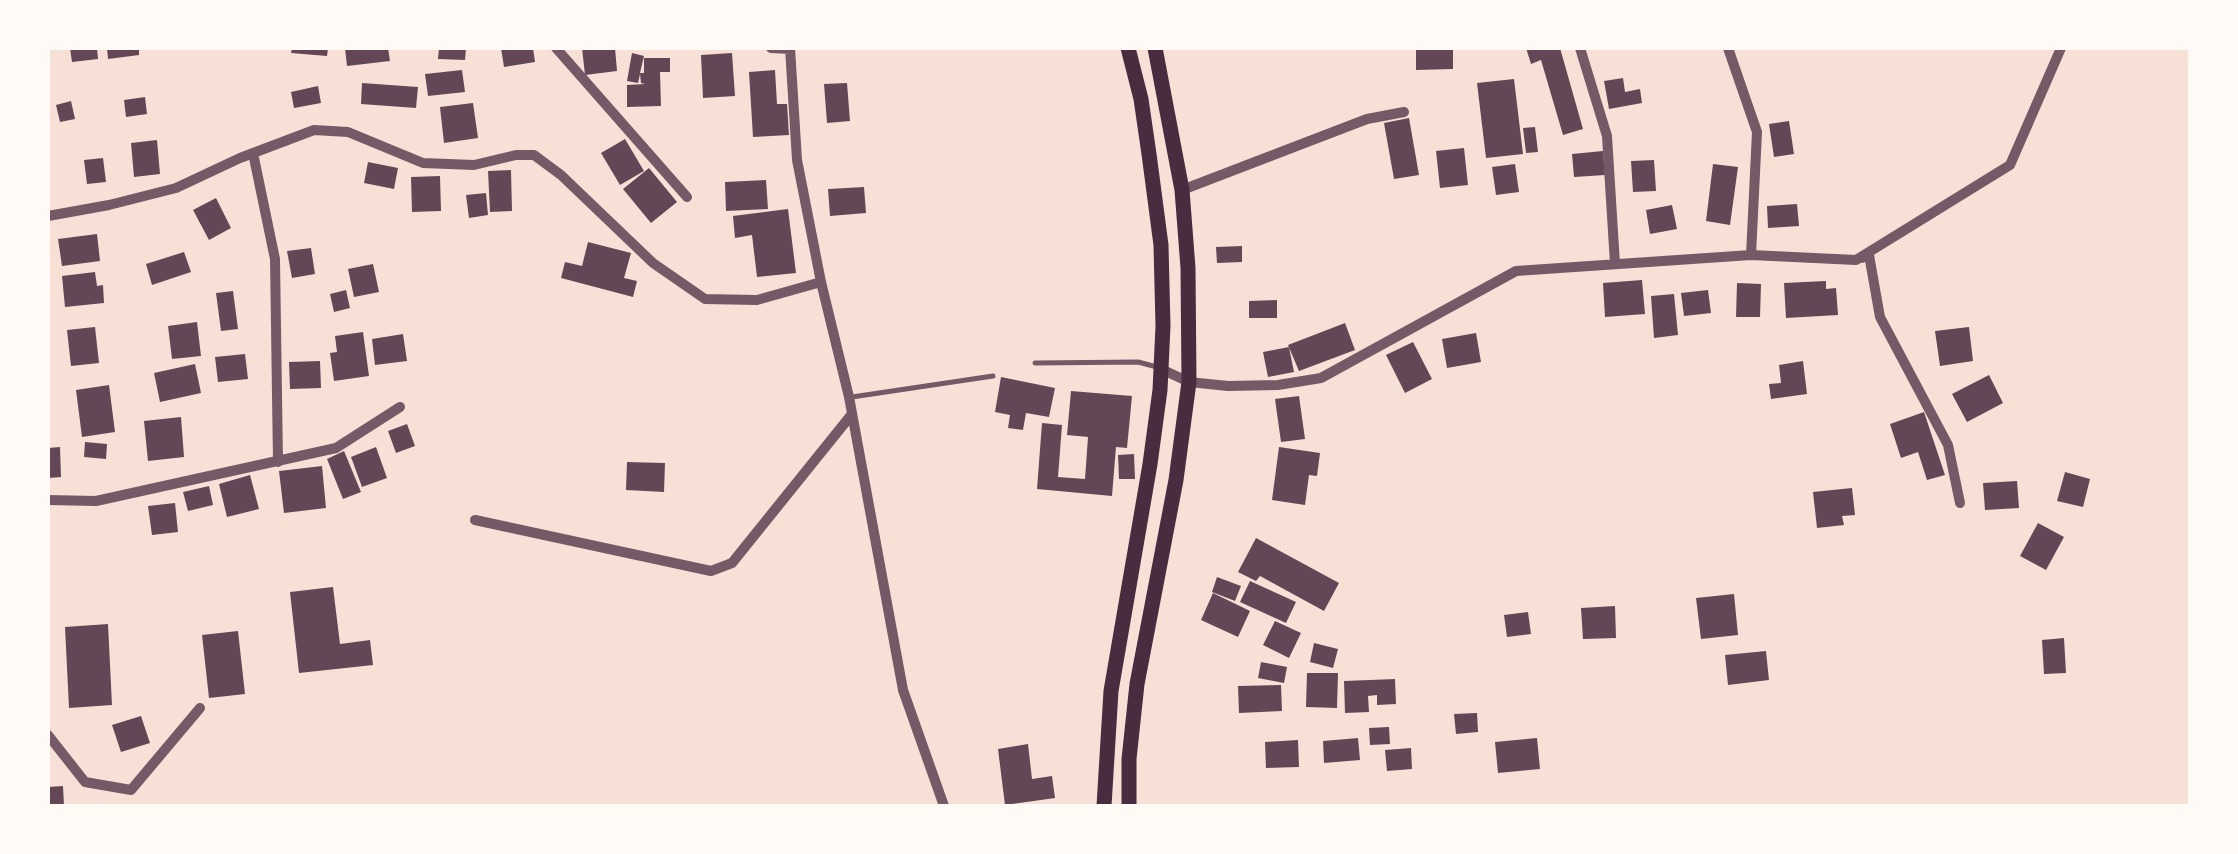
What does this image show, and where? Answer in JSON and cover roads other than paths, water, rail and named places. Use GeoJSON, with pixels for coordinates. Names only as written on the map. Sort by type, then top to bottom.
{"type":"FeatureCollection","features":[{"type":"Feature","properties":{"kind":"main road"},"geometry":{"type":"LineString","coordinates":[[1104,806],[1111,691],[1150,464],[1161,369],[1161,245],[1141,99],[1128,48]]}},
{"type":"Feature","properties":{"kind":"main road"},"geometry":{"type":"LineString","coordinates":[[1129,806],[1129,760],[1137,684],[1176,480],[1188,382],[1188,268],[1182,190],[1155,48]]}},
{"type":"Feature","properties":{"kind":"street"},"geometry":{"type":"LineString","coordinates":[[556,48],[688,197]]}},
{"type":"Feature","properties":{"kind":"street"},"geometry":{"type":"LineString","coordinates":[[771,48],[790,48],[797,160],[849,397],[903,690],[944,806]]}},
{"type":"Feature","properties":{"kind":"street"},"geometry":{"type":"LineString","coordinates":[[1580,48],[1607,136],[1615,264]]}},
{"type":"Feature","properties":{"kind":"street"},"geometry":{"type":"LineString","coordinates":[[1728,48],[1758,132],[1751,255]]}},
{"type":"Feature","properties":{"kind":"street"},"geometry":{"type":"LineString","coordinates":[[1856,260],[2010,166],[2061,48]]}},
{"type":"Feature","properties":{"kind":"street"},"geometry":{"type":"LineString","coordinates":[[1182,190],[1367,119],[1404,112]]}},
{"type":"Feature","properties":{"kind":"street"},"geometry":{"type":"LineString","coordinates":[[48,216],[176,188],[314,130],[348,132],[423,163],[474,165],[534,155],[561,175],[653,263],[704,299],[757,300],[821,282]]}},
{"type":"Feature","properties":{"kind":"street"},"geometry":{"type":"LineString","coordinates":[[253,153],[275,259],[278,462]]}},
{"type":"Feature","properties":{"kind":"street"},"geometry":{"type":"LineString","coordinates":[[1161,369],[1188,382],[1278,385],[1321,378],[1516,271],[1751,255],[1856,260],[1869,256],[1880,318],[1948,445],[1960,504]]}},
{"type":"Feature","properties":{"kind":"street"},"geometry":{"type":"LineString","coordinates":[[48,500],[96,502],[336,448],[400,407]]}},
{"type":"Feature","properties":{"kind":"street"},"geometry":{"type":"LineString","coordinates":[[476,520],[710,572],[732,563],[852,414]]}},
{"type":"Feature","properties":{"kind":"street"},"geometry":{"type":"LineString","coordinates":[[48,735],[86,782],[131,790],[200,708]]}},
{"type":"Feature","properties":{"kind":"lane"},"geometry":{"type":"LineString","coordinates":[[1035,363],[1138,362],[1161,369]]}},
{"type":"Feature","properties":{"kind":"lane"},"geometry":{"type":"LineString","coordinates":[[849,397],[993,376]]}}]}
